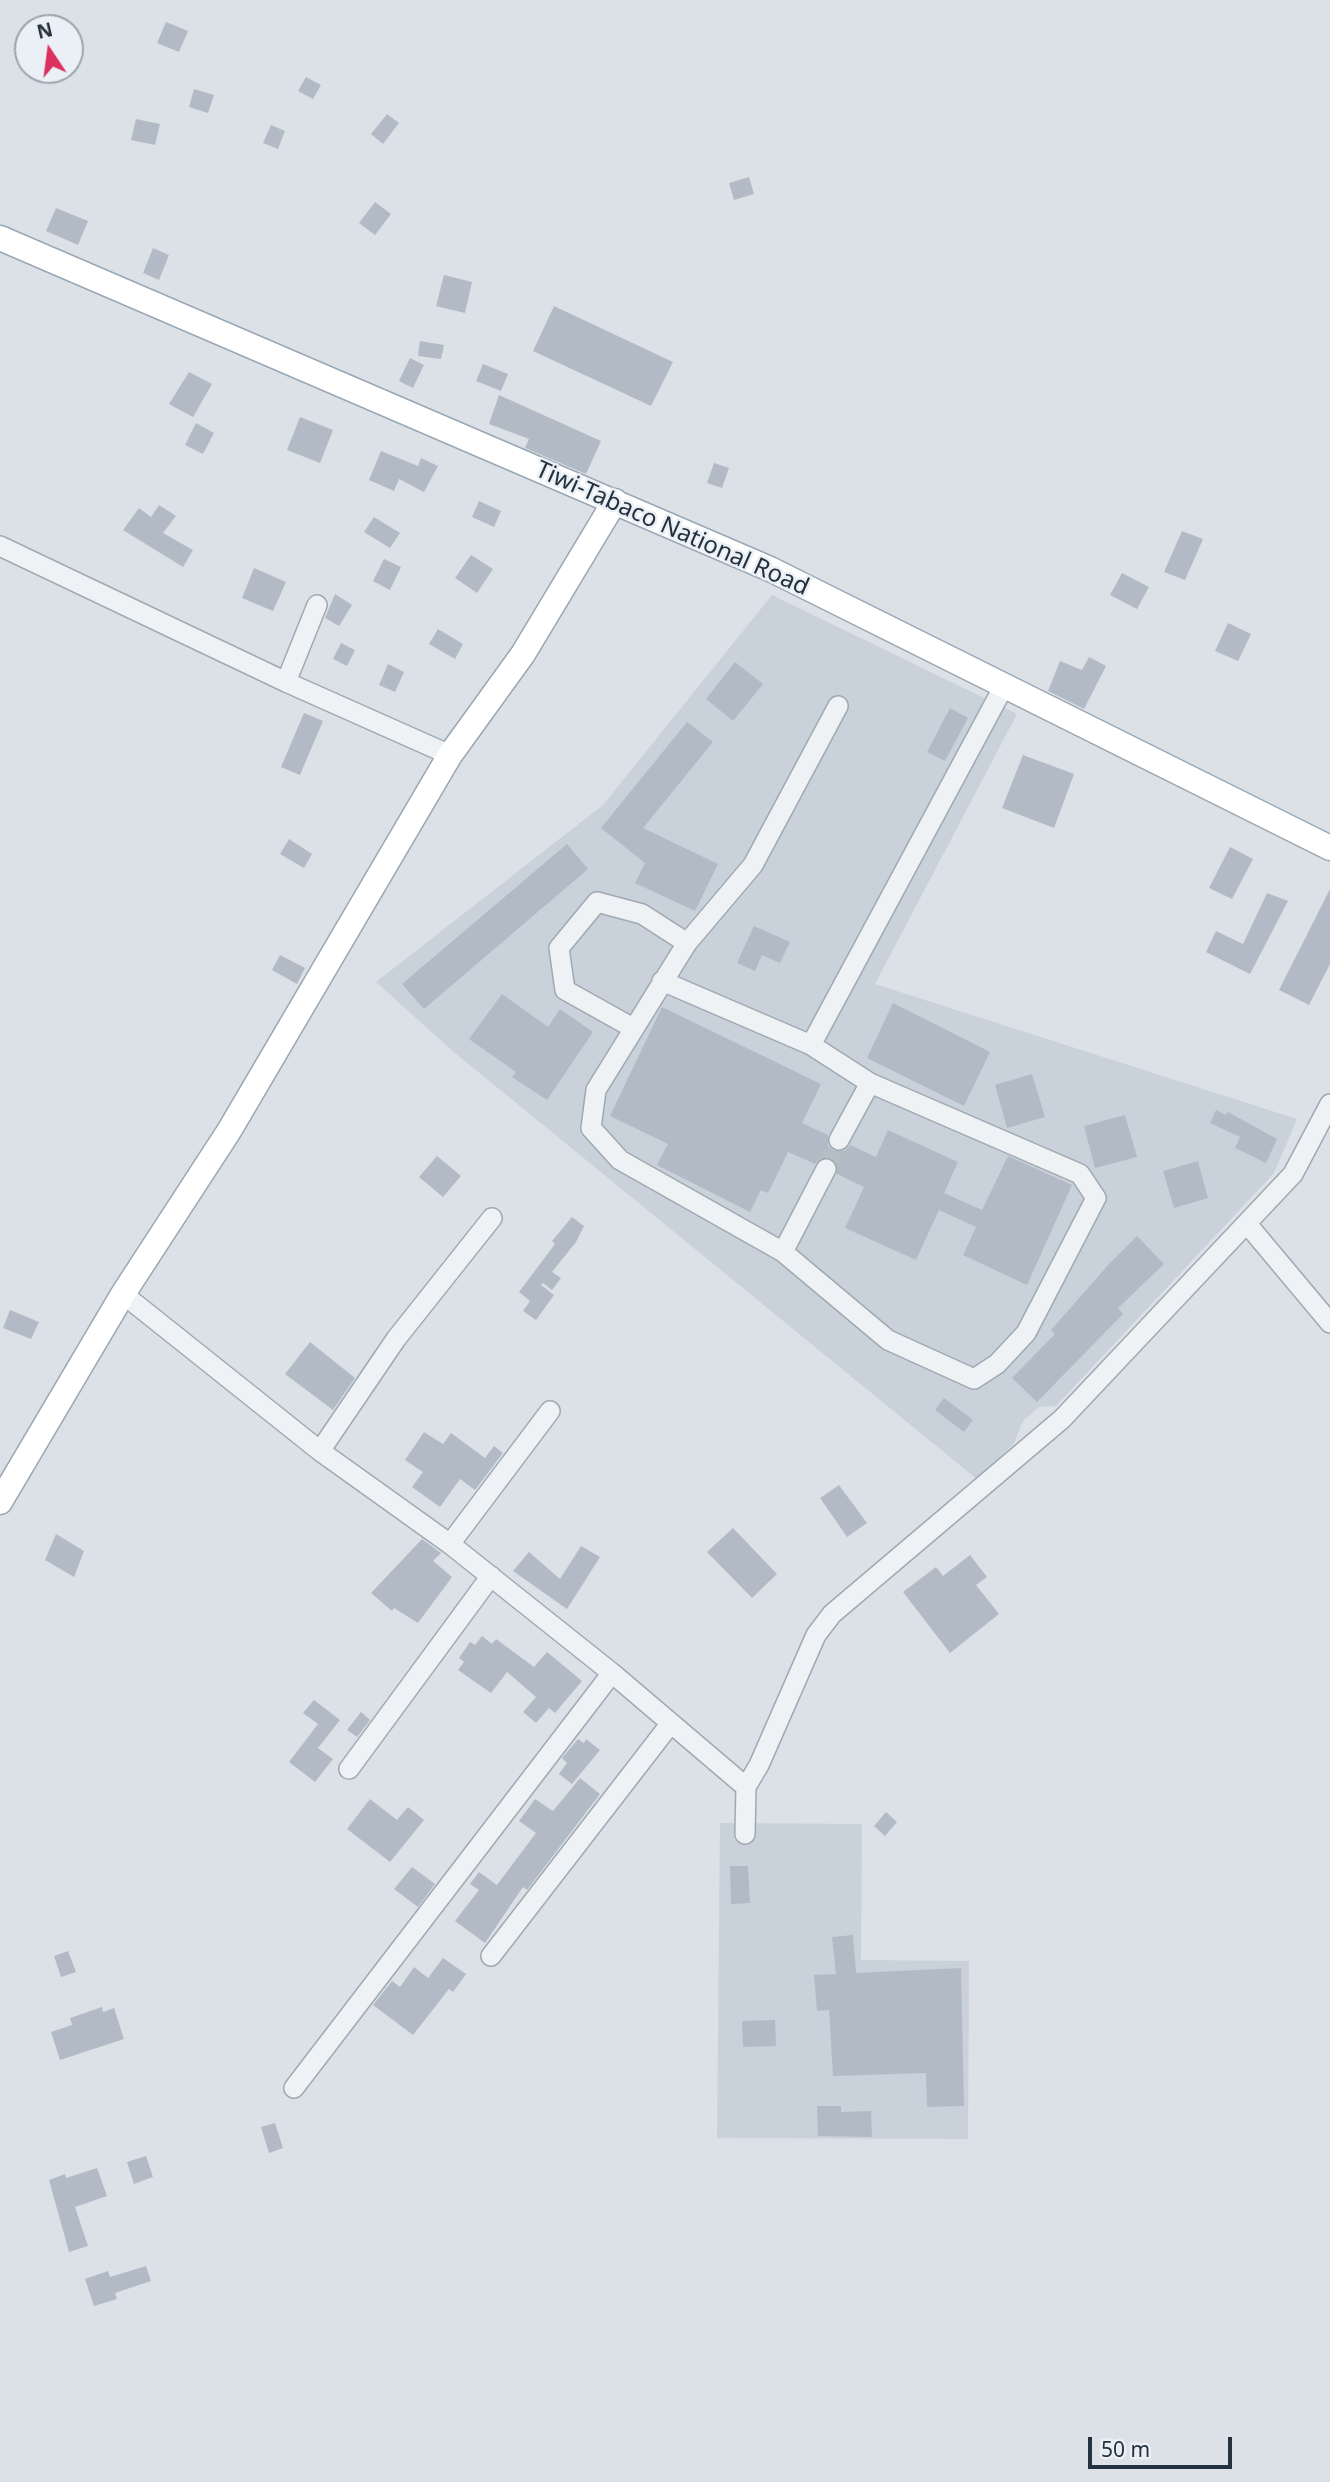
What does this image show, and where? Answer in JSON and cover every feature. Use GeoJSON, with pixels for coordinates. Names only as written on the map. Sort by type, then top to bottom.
{"type":"FeatureCollection","features":[{"type":"Feature","properties":{"kind":"main road","name":"Tiwi-Tabaco National Road"},"geometry":{"type":"LineString","coordinates":[[0,238],[364,397],[615,501],[770,569],[953,657],[1004,686],[1330,848]]}},
{"type":"Feature","properties":{"kind":"main road"},"geometry":{"type":"LineString","coordinates":[[0,1502],[123,1294],[229,1131],[450,755],[523,654],[615,501]]}},
{"type":"Feature","properties":{"kind":"street"},"geometry":{"type":"LineString","coordinates":[[0,546],[286,682],[450,755]]}},
{"type":"Feature","properties":{"kind":"street"},"geometry":{"type":"LineString","coordinates":[[286,682],[317,605]]}},
{"type":"Feature","properties":{"kind":"street"},"geometry":{"type":"LineString","coordinates":[[811,1045],[1004,686]]}},
{"type":"Feature","properties":{"kind":"street"},"geometry":{"type":"LineString","coordinates":[[662,981],[811,1045],[870,1083],[1080,1174],[1096,1198],[1026,1333],[997,1364],[974,1379],[888,1339],[783,1252],[620,1160],[591,1128],[596,1090],[662,981],[687,943],[753,865],[838,706]]}},
{"type":"Feature","properties":{"kind":"street"},"geometry":{"type":"LineString","coordinates":[[634,1028],[565,990],[559,948],[597,902],[642,914],[687,943]]}},
{"type":"Feature","properties":{"kind":"street"},"geometry":{"type":"LineString","coordinates":[[839,1140],[870,1083]]}},
{"type":"Feature","properties":{"kind":"street"},"geometry":{"type":"LineString","coordinates":[[745,1834],[746,1787],[760,1765],[816,1634],[832,1614],[1062,1419],[1248,1225],[1293,1174],[1330,1104]]}},
{"type":"Feature","properties":{"kind":"street"},"geometry":{"type":"LineString","coordinates":[[783,1252],[826,1169]]}},
{"type":"Feature","properties":{"kind":"street"},"geometry":{"type":"LineString","coordinates":[[320,1451],[396,1339],[492,1218]]}},
{"type":"Feature","properties":{"kind":"street"},"geometry":{"type":"LineString","coordinates":[[1248,1225],[1330,1323]]}},
{"type":"Feature","properties":{"kind":"street"},"geometry":{"type":"LineString","coordinates":[[123,1294],[320,1451],[491,1576],[612,1673],[746,1787]]}},
{"type":"Feature","properties":{"kind":"street"},"geometry":{"type":"LineString","coordinates":[[450,1544],[550,1411]]}},
{"type":"Feature","properties":{"kind":"street"},"geometry":{"type":"LineString","coordinates":[[349,1769],[491,1576]]}},
{"type":"Feature","properties":{"kind":"street"},"geometry":{"type":"LineString","coordinates":[[294,2088],[612,1673]]}},
{"type":"Feature","properties":{"kind":"street"},"geometry":{"type":"LineString","coordinates":[[491,1956],[671,1723]]}},
{"type":"Feature","properties":{"kind":"shaded area"},"geometry":{"type":"Polygon","coordinates":[[[772,595],[1017,714],[875,984],[1297,1119],[1274,1173],[1056,1406],[1039,1407],[1023,1421],[1014,1443],[978,1480],[455,1053],[376,982],[603,805],[772,595]]]}},
{"type":"Feature","properties":{"kind":"shaded area"},"geometry":{"type":"Polygon","coordinates":[[[720,1823],[862,1824],[861,1960],[969,1961],[968,2139],[717,2138],[720,1823]]]}},
{"type":"Feature","properties":{"kind":"building"},"geometry":{"type":"Polygon","coordinates":[[[166,22],[188,31],[179,52],[157,43],[166,22]]]}},
{"type":"Feature","properties":{"kind":"building"},"geometry":{"type":"Polygon","coordinates":[[[306,77],[321,85],[313,99],[298,91],[306,77]]]}},
{"type":"Feature","properties":{"kind":"building"},"geometry":{"type":"Polygon","coordinates":[[[194,89],[214,95],[208,113],[189,107],[194,89]]]}},
{"type":"Feature","properties":{"kind":"building"},"geometry":{"type":"Polygon","coordinates":[[[387,114],[399,123],[383,144],[371,134],[387,114]]]}},
{"type":"Feature","properties":{"kind":"building"},"geometry":{"type":"Polygon","coordinates":[[[136,119],[160,124],[155,145],[131,140],[136,119]]]}},
{"type":"Feature","properties":{"kind":"building"},"geometry":{"type":"Polygon","coordinates":[[[271,125],[285,131],[278,149],[263,143],[271,125]]]}},
{"type":"Feature","properties":{"kind":"building"},"geometry":{"type":"Polygon","coordinates":[[[749,177],[754,194],[734,200],[729,183],[749,177]]]}},
{"type":"Feature","properties":{"kind":"building"},"geometry":{"type":"Polygon","coordinates":[[[375,202],[391,214],[375,235],[359,223],[375,202]]]}},
{"type":"Feature","properties":{"kind":"building"},"geometry":{"type":"Polygon","coordinates":[[[56,208],[88,221],[78,245],[46,231],[56,208]]]}},
{"type":"Feature","properties":{"kind":"building"},"geometry":{"type":"Polygon","coordinates":[[[153,248],[169,255],[159,280],[143,273],[153,248]]]}},
{"type":"Feature","properties":{"kind":"building"},"geometry":{"type":"Polygon","coordinates":[[[444,275],[472,282],[465,313],[436,306],[444,275]]]}},
{"type":"Feature","properties":{"kind":"building"},"geometry":{"type":"Polygon","coordinates":[[[554,306],[673,362],[651,406],[533,351],[554,306]]]}},
{"type":"Feature","properties":{"kind":"building"},"geometry":{"type":"Polygon","coordinates":[[[420,341],[444,345],[441,359],[418,356],[420,341]]]}},
{"type":"Feature","properties":{"kind":"building"},"geometry":{"type":"Polygon","coordinates":[[[410,358],[424,365],[413,388],[399,381],[410,358]]]}},
{"type":"Feature","properties":{"kind":"building"},"geometry":{"type":"Polygon","coordinates":[[[483,364],[508,374],[501,391],[476,381],[483,364]]]}},
{"type":"Feature","properties":{"kind":"building"},"geometry":{"type":"Polygon","coordinates":[[[189,372],[212,384],[193,417],[169,404],[189,372]]]}},
{"type":"Feature","properties":{"kind":"building"},"geometry":{"type":"Polygon","coordinates":[[[499,395],[601,441],[586,474],[525,448],[529,439],[489,424],[499,395]]]}},
{"type":"Feature","properties":{"kind":"building"},"geometry":{"type":"Polygon","coordinates":[[[300,417],[333,430],[320,463],[287,450],[300,417]]]}},
{"type":"Feature","properties":{"kind":"building"},"geometry":{"type":"Polygon","coordinates":[[[196,423],[214,433],[203,454],[185,445],[196,423]]]}},
{"type":"Feature","properties":{"kind":"building"},"geometry":{"type":"Polygon","coordinates":[[[381,451],[418,466],[421,458],[438,466],[424,492],[399,479],[394,491],[369,480],[381,451]]]}},
{"type":"Feature","properties":{"kind":"building"},"geometry":{"type":"Polygon","coordinates":[[[714,463],[729,468],[722,488],[707,483],[714,463]]]}},
{"type":"Feature","properties":{"kind":"building"},"geometry":{"type":"Polygon","coordinates":[[[479,501],[501,511],[494,527],[472,517],[479,501]]]}},
{"type":"Feature","properties":{"kind":"building"},"geometry":{"type":"Polygon","coordinates":[[[159,505],[176,516],[163,533],[193,550],[183,567],[123,530],[139,508],[151,517],[159,505]]]}},
{"type":"Feature","properties":{"kind":"building"},"geometry":{"type":"Polygon","coordinates":[[[374,517],[400,533],[390,548],[364,532],[374,517]]]}},
{"type":"Feature","properties":{"kind":"building"},"geometry":{"type":"Polygon","coordinates":[[[1182,531],[1203,539],[1185,580],[1164,572],[1182,531]]]}},
{"type":"Feature","properties":{"kind":"building"},"geometry":{"type":"Polygon","coordinates":[[[471,555],[493,569],[477,593],[455,578],[471,555]]]}},
{"type":"Feature","properties":{"kind":"building"},"geometry":{"type":"Polygon","coordinates":[[[384,559],[401,567],[390,590],[373,581],[384,559]]]}},
{"type":"Feature","properties":{"kind":"building"},"geometry":{"type":"Polygon","coordinates":[[[254,568],[286,582],[273,611],[242,598],[254,568]]]}},
{"type":"Feature","properties":{"kind":"building"},"geometry":{"type":"Polygon","coordinates":[[[1122,573],[1149,587],[1137,609],[1110,595],[1122,573]]]}},
{"type":"Feature","properties":{"kind":"building"},"geometry":{"type":"Polygon","coordinates":[[[335,594],[352,605],[339,626],[325,618],[335,594]]]}},
{"type":"Feature","properties":{"kind":"building"},"geometry":{"type":"Polygon","coordinates":[[[1228,623],[1251,634],[1238,661],[1215,651],[1228,623]]]}},
{"type":"Feature","properties":{"kind":"building"},"geometry":{"type":"Polygon","coordinates":[[[438,629],[463,644],[455,659],[429,644],[438,629]]]}},
{"type":"Feature","properties":{"kind":"building"},"geometry":{"type":"Polygon","coordinates":[[[341,643],[355,650],[347,666],[333,659],[341,643]]]}},
{"type":"Feature","properties":{"kind":"building"},"geometry":{"type":"Polygon","coordinates":[[[1089,657],[1106,666],[1084,709],[1048,691],[1060,661],[1082,670],[1089,657]]]}},
{"type":"Feature","properties":{"kind":"building"},"geometry":{"type":"Polygon","coordinates":[[[735,662],[763,684],[733,721],[706,699],[735,662]]]}},
{"type":"Feature","properties":{"kind":"building"},"geometry":{"type":"Polygon","coordinates":[[[388,664],[404,672],[395,692],[379,685],[388,664]]]}},
{"type":"Feature","properties":{"kind":"building"},"geometry":{"type":"Polygon","coordinates":[[[950,708],[968,718],[945,761],[927,752],[950,708]]]}},
{"type":"Feature","properties":{"kind":"building"},"geometry":{"type":"Polygon","coordinates":[[[304,713],[323,721],[300,775],[281,767],[304,713]]]}},
{"type":"Feature","properties":{"kind":"building"},"geometry":{"type":"Polygon","coordinates":[[[687,722],[713,742],[643,828],[718,864],[695,911],[635,883],[645,863],[601,828],[687,722]]]}},
{"type":"Feature","properties":{"kind":"building"},"geometry":{"type":"Polygon","coordinates":[[[1023,755],[1074,774],[1054,828],[1002,808],[1023,755]]]}},
{"type":"Feature","properties":{"kind":"building"},"geometry":{"type":"Polygon","coordinates":[[[289,839],[312,854],[304,868],[280,854],[289,839]]]}},
{"type":"Feature","properties":{"kind":"building"},"geometry":{"type":"Polygon","coordinates":[[[567,844],[588,869],[424,1009],[402,984],[567,844]]]}},
{"type":"Feature","properties":{"kind":"building"},"geometry":{"type":"Polygon","coordinates":[[[1230,847],[1253,859],[1232,899],[1209,888],[1230,847]]]}},
{"type":"Feature","properties":{"kind":"building"},"geometry":{"type":"Polygon","coordinates":[[[1330,889],[1330,964],[1309,1005],[1279,990],[1330,889]]]}},
{"type":"Feature","properties":{"kind":"building"},"geometry":{"type":"Polygon","coordinates":[[[1267,893],[1288,901],[1250,974],[1206,952],[1216,931],[1243,944],[1267,893]]]}},
{"type":"Feature","properties":{"kind":"building"},"geometry":{"type":"Polygon","coordinates":[[[754,926],[790,942],[780,963],[762,955],[755,971],[737,963],[754,926]]]}},
{"type":"Feature","properties":{"kind":"building"},"geometry":{"type":"Polygon","coordinates":[[[280,955],[305,968],[297,984],[272,970],[280,955]]]}},
{"type":"Feature","properties":{"kind":"building"},"geometry":{"type":"Polygon","coordinates":[[[502,994],[548,1027],[560,1009],[593,1032],[547,1100],[512,1077],[516,1072],[469,1039],[502,994]]]}},
{"type":"Feature","properties":{"kind":"building"},"geometry":{"type":"Polygon","coordinates":[[[893,1003],[990,1052],[964,1106],[867,1058],[893,1003]]]}},
{"type":"Feature","properties":{"kind":"building"},"geometry":{"type":"Polygon","coordinates":[[[662,1007],[821,1084],[802,1123],[828,1135],[828,1146],[834,1151],[845,1151],[850,1145],[876,1157],[888,1130],[958,1162],[944,1193],[982,1210],[1008,1156],[1072,1185],[1027,1285],[963,1255],[976,1227],[939,1210],[916,1260],[845,1228],[864,1187],[837,1174],[837,1163],[831,1158],[820,1158],[815,1164],[788,1152],[768,1193],[761,1190],[750,1212],[657,1165],[668,1144],[610,1116],[662,1007]]]}},
{"type":"Feature","properties":{"kind":"building"},"geometry":{"type":"Polygon","coordinates":[[[1032,1074],[1045,1117],[1007,1128],[995,1085],[1032,1074]]]}},
{"type":"Feature","properties":{"kind":"building"},"geometry":{"type":"Polygon","coordinates":[[[1216,1110],[1226,1115],[1228,1112],[1277,1139],[1266,1163],[1235,1148],[1240,1137],[1210,1123],[1216,1110]]]}},
{"type":"Feature","properties":{"kind":"building"},"geometry":{"type":"Polygon","coordinates":[[[1125,1115],[1137,1157],[1095,1168],[1084,1126],[1125,1115]]]}},
{"type":"Feature","properties":{"kind":"building"},"geometry":{"type":"Polygon","coordinates":[[[437,1156],[461,1176],[443,1197],[419,1177],[437,1156]]]}},
{"type":"Feature","properties":{"kind":"building"},"geometry":{"type":"Polygon","coordinates":[[[1198,1161],[1208,1198],[1174,1208],[1163,1171],[1198,1161]]]}},
{"type":"Feature","properties":{"kind":"building"},"geometry":{"type":"Polygon","coordinates":[[[572,1217],[584,1226],[576,1242],[552,1272],[561,1278],[552,1290],[543,1283],[541,1285],[554,1295],[536,1320],[523,1311],[530,1301],[519,1292],[555,1244],[552,1241],[572,1217]]]}},
{"type":"Feature","properties":{"kind":"building"},"geometry":{"type":"Polygon","coordinates":[[[1137,1236],[1164,1264],[1118,1308],[1123,1314],[1037,1402],[1012,1378],[1055,1334],[1051,1330],[1137,1236]]]}},
{"type":"Feature","properties":{"kind":"building"},"geometry":{"type":"Polygon","coordinates":[[[10,1310],[39,1322],[31,1339],[3,1328],[10,1310]]]}},
{"type":"Feature","properties":{"kind":"building"},"geometry":{"type":"Polygon","coordinates":[[[310,1342],[355,1378],[333,1410],[285,1374],[310,1342]]]}},
{"type":"Feature","properties":{"kind":"building"},"geometry":{"type":"Polygon","coordinates":[[[944,1398],[973,1420],[964,1432],[935,1410],[944,1398]]]}},
{"type":"Feature","properties":{"kind":"building"},"geometry":{"type":"Polygon","coordinates":[[[424,1432],[443,1444],[451,1433],[485,1458],[494,1446],[503,1453],[475,1490],[460,1479],[440,1507],[412,1487],[423,1472],[405,1460],[424,1432]]]}},
{"type":"Feature","properties":{"kind":"building"},"geometry":{"type":"Polygon","coordinates":[[[839,1485],[867,1523],[847,1537],[820,1498],[839,1485]]]}},
{"type":"Feature","properties":{"kind":"building"},"geometry":{"type":"Polygon","coordinates":[[[733,1528],[777,1574],[752,1598],[707,1552],[733,1528]]]}},
{"type":"Feature","properties":{"kind":"building"},"geometry":{"type":"Polygon","coordinates":[[[56,1534],[84,1551],[74,1577],[45,1560],[56,1534]]]}},
{"type":"Feature","properties":{"kind":"building"},"geometry":{"type":"Polygon","coordinates":[[[422,1539],[441,1553],[433,1561],[452,1577],[418,1623],[394,1608],[392,1611],[371,1593],[422,1539]]]}},
{"type":"Feature","properties":{"kind":"building"},"geometry":{"type":"Polygon","coordinates":[[[581,1546],[600,1557],[567,1609],[513,1571],[529,1552],[560,1579],[581,1546]]]}},
{"type":"Feature","properties":{"kind":"building"},"geometry":{"type":"Polygon","coordinates":[[[970,1555],[987,1577],[976,1585],[999,1614],[950,1653],[903,1592],[936,1567],[943,1576],[970,1555]]]}},
{"type":"Feature","properties":{"kind":"building"},"geometry":{"type":"Polygon","coordinates":[[[482,1636],[492,1644],[496,1639],[534,1667],[547,1652],[582,1681],[555,1713],[549,1708],[536,1723],[523,1712],[536,1697],[507,1672],[491,1693],[458,1670],[464,1662],[459,1658],[470,1642],[475,1645],[482,1636]]]}},
{"type":"Feature","properties":{"kind":"building"},"geometry":{"type":"Polygon","coordinates":[[[314,1700],[340,1720],[318,1748],[333,1759],[315,1782],[289,1762],[318,1724],[303,1713],[314,1700]]]}},
{"type":"Feature","properties":{"kind":"building"},"geometry":{"type":"Polygon","coordinates":[[[361,1712],[370,1720],[357,1737],[347,1730],[361,1712]]]}},
{"type":"Feature","properties":{"kind":"building"},"geometry":{"type":"Polygon","coordinates":[[[578,1739],[584,1743],[586,1739],[600,1750],[572,1784],[559,1774],[567,1763],[562,1758],[578,1739]]]}},
{"type":"Feature","properties":{"kind":"building"},"geometry":{"type":"Polygon","coordinates":[[[580,1778],[600,1794],[527,1890],[523,1887],[485,1943],[455,1921],[479,1890],[470,1884],[479,1872],[497,1885],[536,1833],[519,1821],[535,1799],[553,1811],[580,1778]]]}},
{"type":"Feature","properties":{"kind":"building"},"geometry":{"type":"Polygon","coordinates":[[[370,1799],[397,1820],[408,1807],[424,1820],[390,1862],[347,1829],[370,1799]]]}},
{"type":"Feature","properties":{"kind":"building"},"geometry":{"type":"Polygon","coordinates":[[[886,1812],[897,1822],[885,1836],[874,1826],[886,1812]]]}},
{"type":"Feature","properties":{"kind":"building"},"geometry":{"type":"Polygon","coordinates":[[[730,1866],[748,1866],[750,1903],[731,1904],[730,1866]]]}},
{"type":"Feature","properties":{"kind":"building"},"geometry":{"type":"Polygon","coordinates":[[[412,1867],[435,1884],[418,1907],[394,1889],[412,1867]]]}},
{"type":"Feature","properties":{"kind":"building"},"geometry":{"type":"Polygon","coordinates":[[[853,1935],[856,1973],[961,1968],[964,2106],[927,2107],[926,2073],[833,2076],[829,2010],[817,2011],[814,1975],[836,1974],[832,1937],[853,1935]]]}},
{"type":"Feature","properties":{"kind":"building"},"geometry":{"type":"Polygon","coordinates":[[[68,1951],[76,1972],[61,1977],[54,1956],[68,1951]]]}},
{"type":"Feature","properties":{"kind":"building"},"geometry":{"type":"Polygon","coordinates":[[[443,1958],[466,1974],[453,1992],[449,1989],[413,2035],[373,2005],[392,1981],[400,1987],[414,1967],[428,1978],[443,1958]]]}},
{"type":"Feature","properties":{"kind":"building"},"geometry":{"type":"Polygon","coordinates":[[[102,2007],[103,2012],[114,2008],[124,2039],[60,2060],[51,2032],[72,2025],[70,2018],[102,2007]]]}},
{"type":"Feature","properties":{"kind":"building"},"geometry":{"type":"Polygon","coordinates":[[[775,2020],[776,2046],[743,2047],[742,2021],[775,2020]]]}},
{"type":"Feature","properties":{"kind":"building"},"geometry":{"type":"Polygon","coordinates":[[[817,2106],[841,2106],[841,2112],[871,2111],[872,2137],[818,2136],[817,2106]]]}},
{"type":"Feature","properties":{"kind":"building"},"geometry":{"type":"Polygon","coordinates":[[[275,2123],[283,2148],[269,2153],[261,2127],[275,2123]]]}},
{"type":"Feature","properties":{"kind":"building"},"geometry":{"type":"Polygon","coordinates":[[[146,2156],[153,2177],[134,2184],[127,2162],[146,2156]]]}},
{"type":"Feature","properties":{"kind":"building"},"geometry":{"type":"Polygon","coordinates":[[[97,2168],[107,2196],[75,2207],[88,2246],[69,2252],[49,2180],[65,2174],[66,2178],[97,2168]]]}},
{"type":"Feature","properties":{"kind":"building"},"geometry":{"type":"Polygon","coordinates":[[[146,2266],[151,2281],[115,2293],[117,2299],[94,2306],[85,2279],[108,2271],[110,2277],[146,2266]]]}},
{"type":"Feature","properties":{"kind":"tunnel"},"geometry":{"type":"LineString","coordinates":[[826,1169],[839,1140]]}}]}
